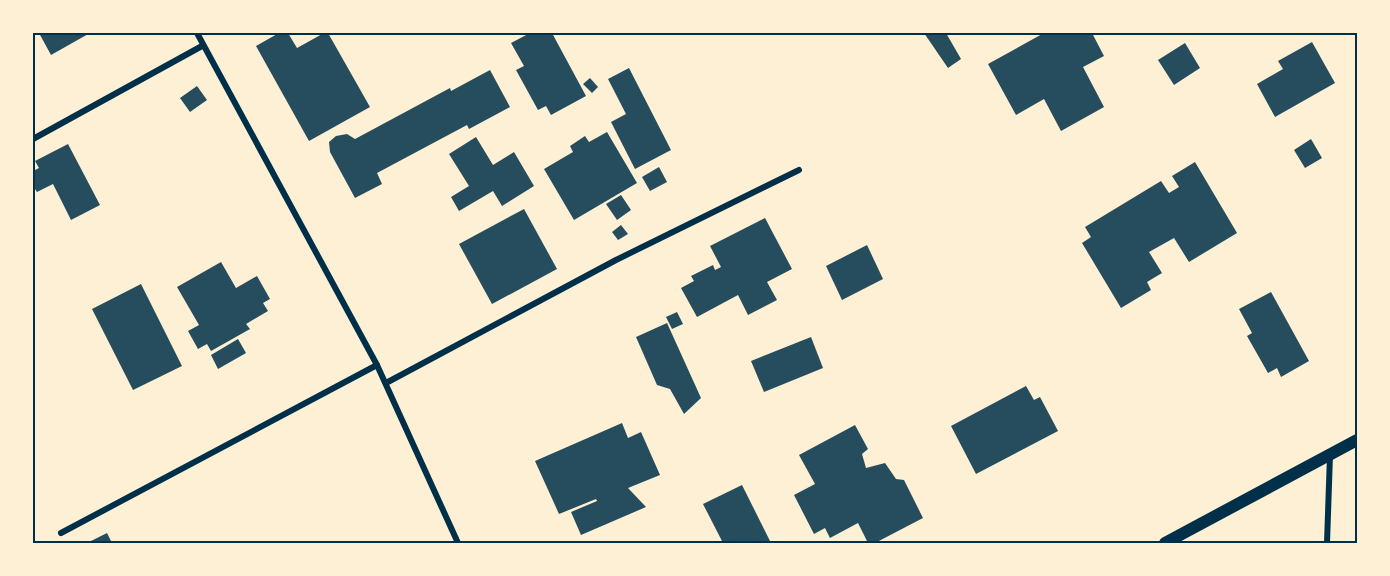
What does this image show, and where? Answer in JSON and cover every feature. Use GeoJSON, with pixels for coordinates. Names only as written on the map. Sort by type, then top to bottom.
{"type":"FeatureCollection","features":[{"type":"Feature","properties":{"kind":"main road"},"geometry":{"type":"LineString","coordinates":[[1165,543],[1357,440]]}},
{"type":"Feature","properties":{"kind":"street"},"geometry":{"type":"LineString","coordinates":[[196,33],[377,365],[458,543]]}},
{"type":"Feature","properties":{"kind":"street"},"geometry":{"type":"LineString","coordinates":[[33,139],[202,46]]}},
{"type":"Feature","properties":{"kind":"street"},"geometry":{"type":"LineString","coordinates":[[386,383],[616,260],[798,170]]}},
{"type":"Feature","properties":{"kind":"street"},"geometry":{"type":"LineString","coordinates":[[61,533],[115,502],[377,365]]}},
{"type":"Feature","properties":{"kind":"street"},"geometry":{"type":"LineString","coordinates":[[1327,543],[1330,455]]}},
{"type":"Feature","properties":{"kind":"building"},"geometry":{"type":"Polygon","coordinates":[[[39,33],[90,33],[51,55],[39,33]]]}},
{"type":"Feature","properties":{"kind":"building"},"geometry":{"type":"Polygon","coordinates":[[[279,33],[288,33],[297,48],[328,33],[370,107],[309,141],[256,46],[279,33]]]}},
{"type":"Feature","properties":{"kind":"building"},"geometry":{"type":"Polygon","coordinates":[[[530,33],[552,33],[586,96],[551,115],[546,106],[538,110],[516,70],[524,66],[511,43],[530,33]]]}},
{"type":"Feature","properties":{"kind":"building"},"geometry":{"type":"Polygon","coordinates":[[[924,33],[946,33],[961,59],[948,68],[924,33]]]}},
{"type":"Feature","properties":{"kind":"building"},"geometry":{"type":"Polygon","coordinates":[[[1044,33],[1092,33],[1104,56],[1083,67],[1104,107],[1061,131],[1044,99],[1016,115],[988,64],[1044,33]]]}},
{"type":"Feature","properties":{"kind":"building"},"geometry":{"type":"Polygon","coordinates":[[[1312,42],[1335,83],[1275,117],[1257,84],[1283,69],[1278,61],[1312,42]]]}},
{"type":"Feature","properties":{"kind":"building"},"geometry":{"type":"Polygon","coordinates":[[[1185,43],[1200,68],[1174,85],[1158,60],[1185,43]]]}},
{"type":"Feature","properties":{"kind":"building"},"geometry":{"type":"Polygon","coordinates":[[[629,68],[671,150],[635,169],[611,122],[626,114],[608,79],[629,68]]]}},
{"type":"Feature","properties":{"kind":"building"},"geometry":{"type":"Polygon","coordinates":[[[490,70],[510,107],[469,129],[467,125],[377,173],[382,184],[355,198],[330,152],[329,142],[336,136],[347,134],[355,139],[450,88],[451,91],[490,70]]]}},
{"type":"Feature","properties":{"kind":"building"},"geometry":{"type":"Polygon","coordinates":[[[590,78],[598,87],[592,93],[583,84],[590,78]]]}},
{"type":"Feature","properties":{"kind":"building"},"geometry":{"type":"Polygon","coordinates":[[[197,86],[207,100],[190,112],[180,98],[197,86]]]}},
{"type":"Feature","properties":{"kind":"building"},"geometry":{"type":"Polygon","coordinates":[[[607,132],[637,183],[574,220],[544,169],[573,152],[570,146],[585,136],[589,142],[607,132]]]}},
{"type":"Feature","properties":{"kind":"building"},"geometry":{"type":"Polygon","coordinates":[[[476,137],[493,165],[514,152],[534,186],[502,206],[493,191],[459,211],[451,197],[469,186],[449,154],[476,137]]]}},
{"type":"Feature","properties":{"kind":"building"},"geometry":{"type":"Polygon","coordinates":[[[1311,139],[1322,158],[1305,168],[1294,150],[1311,139]]]}},
{"type":"Feature","properties":{"kind":"building"},"geometry":{"type":"Polygon","coordinates":[[[68,144],[100,205],[71,220],[53,184],[37,192],[33,186],[33,171],[39,168],[35,161],[68,144]]]}},
{"type":"Feature","properties":{"kind":"building"},"geometry":{"type":"Polygon","coordinates":[[[1195,162],[1237,233],[1189,262],[1174,238],[1149,252],[1162,273],[1147,282],[1151,290],[1121,308],[1082,243],[1091,237],[1085,227],[1161,181],[1169,193],[1179,187],[1172,176],[1195,162]]]}},
{"type":"Feature","properties":{"kind":"building"},"geometry":{"type":"Polygon","coordinates":[[[659,167],[667,182],[650,191],[642,177],[659,167]]]}},
{"type":"Feature","properties":{"kind":"building"},"geometry":{"type":"Polygon","coordinates":[[[621,195],[631,210],[617,220],[606,204],[621,195]]]}},
{"type":"Feature","properties":{"kind":"building"},"geometry":{"type":"Polygon","coordinates":[[[524,209],[557,269],[492,304],[459,244],[524,209]]]}},
{"type":"Feature","properties":{"kind":"building"},"geometry":{"type":"Polygon","coordinates":[[[765,218],[792,269],[767,282],[777,300],[748,315],[738,295],[697,317],[681,288],[694,281],[691,276],[713,265],[715,270],[721,267],[710,246],[765,218]]]}},
{"type":"Feature","properties":{"kind":"building"},"geometry":{"type":"Polygon","coordinates":[[[621,225],[628,234],[618,240],[612,232],[621,225]]]}},
{"type":"Feature","properties":{"kind":"building"},"geometry":{"type":"Polygon","coordinates":[[[867,245],[883,279],[842,300],[826,266],[867,245]]]}},
{"type":"Feature","properties":{"kind":"building"},"geometry":{"type":"Polygon","coordinates":[[[221,262],[236,288],[257,276],[270,299],[263,303],[268,311],[246,324],[250,329],[211,351],[207,344],[198,349],[188,331],[199,325],[177,287],[221,262]]]}},
{"type":"Feature","properties":{"kind":"building"},"geometry":{"type":"Polygon","coordinates":[[[141,284],[182,366],[133,390],[92,309],[141,284]]]}},
{"type":"Feature","properties":{"kind":"building"},"geometry":{"type":"Polygon","coordinates":[[[1271,292],[1309,361],[1281,377],[1277,368],[1268,373],[1247,336],[1252,333],[1239,309],[1271,292]]]}},
{"type":"Feature","properties":{"kind":"building"},"geometry":{"type":"Polygon","coordinates":[[[677,312],[683,324],[672,329],[666,317],[677,312]]]}},
{"type":"Feature","properties":{"kind":"building"},"geometry":{"type":"Polygon","coordinates":[[[667,323],[701,398],[684,414],[670,389],[657,385],[636,337],[667,323]]]}},
{"type":"Feature","properties":{"kind":"building"},"geometry":{"type":"Polygon","coordinates":[[[811,337],[823,368],[764,392],[751,361],[811,337]]]}},
{"type":"Feature","properties":{"kind":"building"},"geometry":{"type":"Polygon","coordinates":[[[238,339],[246,353],[218,369],[211,355],[238,339]]]}},
{"type":"Feature","properties":{"kind":"building"},"geometry":{"type":"Polygon","coordinates":[[[1026,386],[1034,400],[1040,397],[1058,431],[976,474],[951,426],[1026,386]]]}},
{"type":"Feature","properties":{"kind":"building"},"geometry":{"type":"Polygon","coordinates":[[[622,423],[628,438],[641,432],[660,475],[628,488],[646,507],[581,535],[571,512],[597,501],[596,499],[559,514],[535,461],[622,423]]]}},
{"type":"Feature","properties":{"kind":"building"},"geometry":{"type":"Polygon","coordinates":[[[855,425],[868,449],[862,454],[866,468],[885,463],[896,479],[904,480],[923,518],[875,543],[868,543],[858,523],[830,538],[825,528],[814,534],[794,495],[815,484],[799,455],[855,425]]]}},
{"type":"Feature","properties":{"kind":"building"},"geometry":{"type":"Polygon","coordinates":[[[742,485],[771,543],[723,543],[703,504],[742,485]]]}},
{"type":"Feature","properties":{"kind":"building"},"geometry":{"type":"Polygon","coordinates":[[[107,533],[112,543],[87,543],[107,533]]]}}]}
